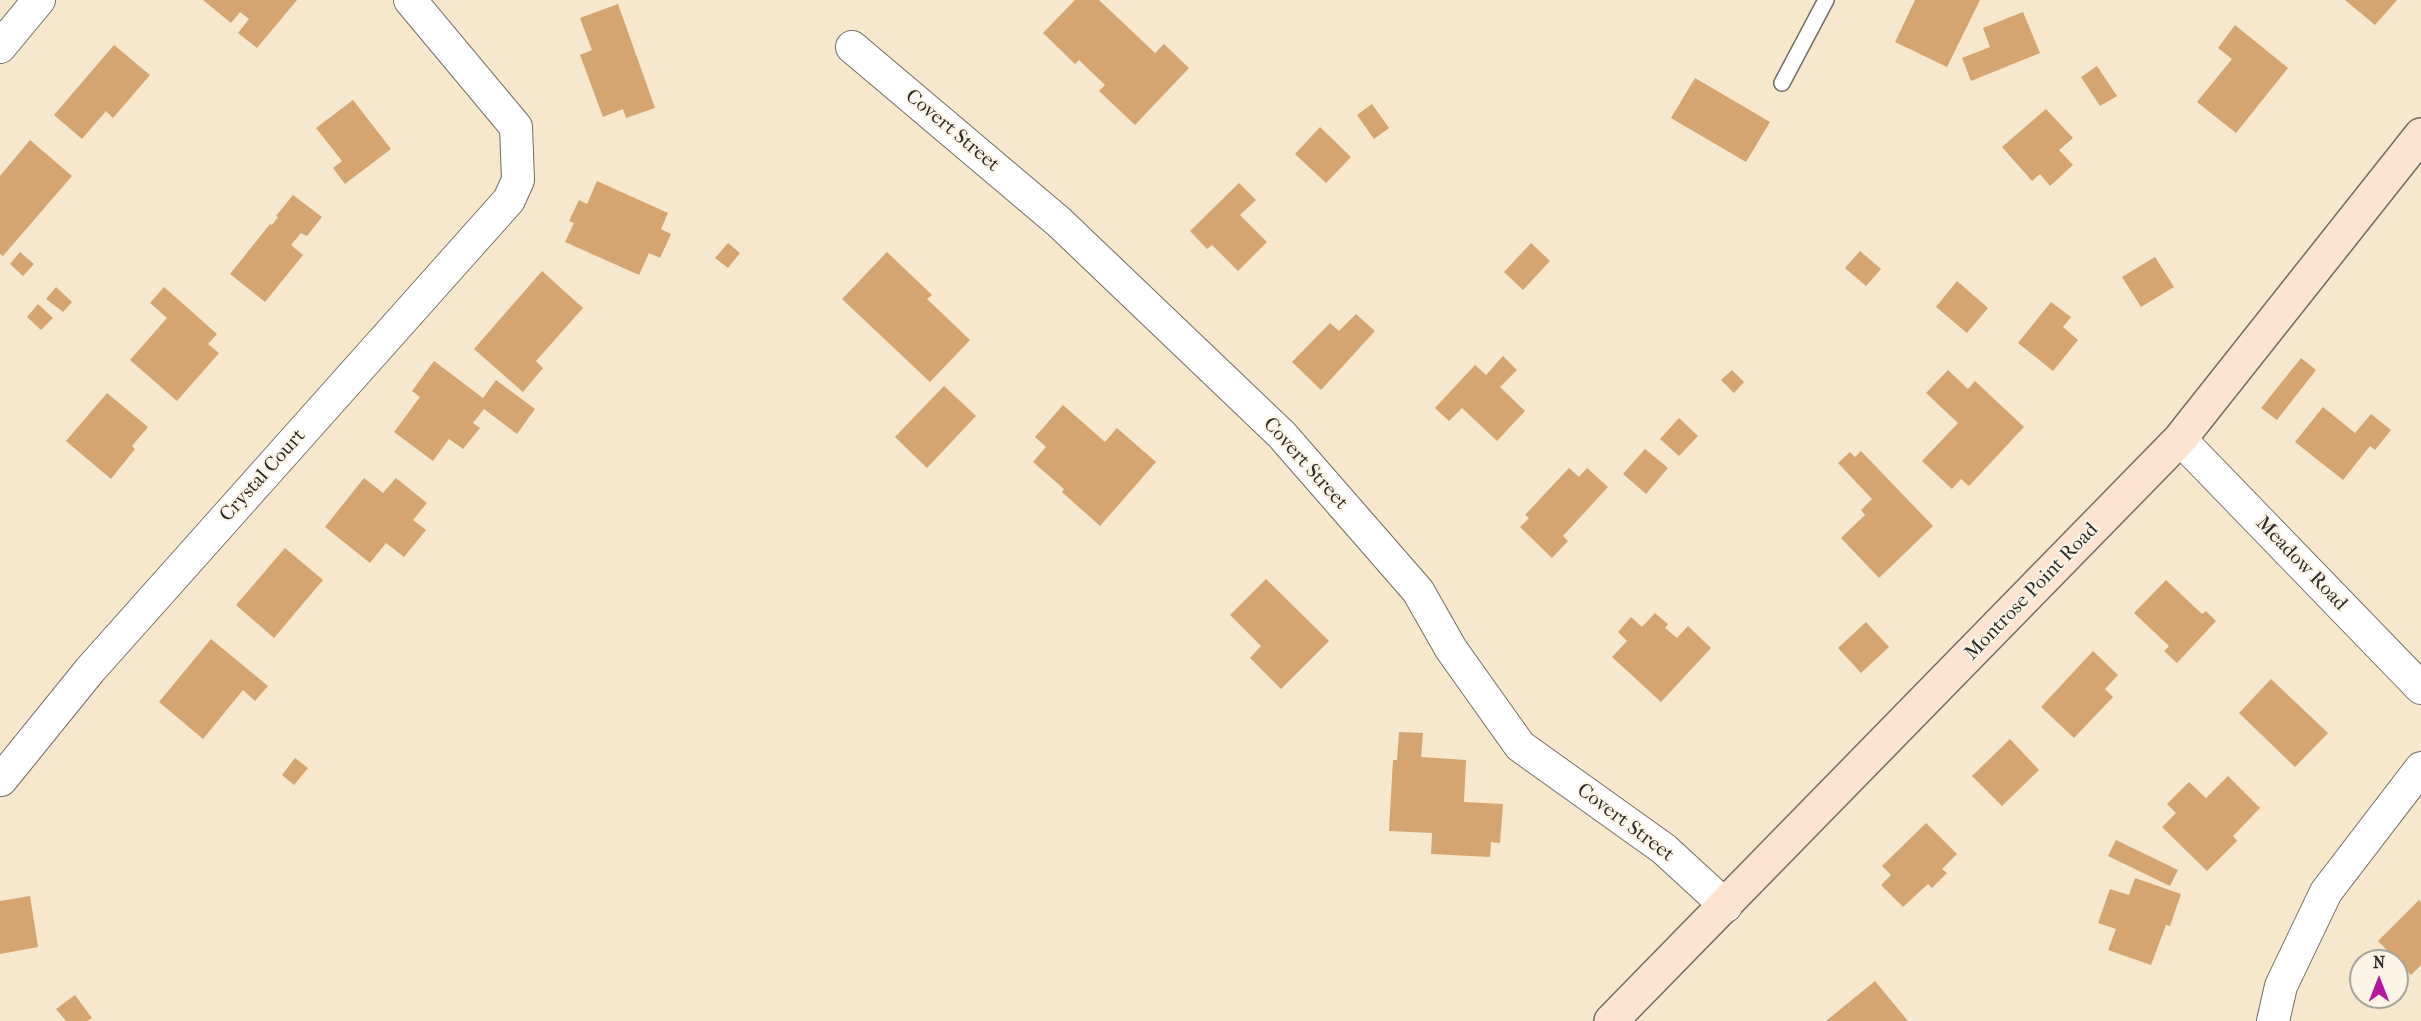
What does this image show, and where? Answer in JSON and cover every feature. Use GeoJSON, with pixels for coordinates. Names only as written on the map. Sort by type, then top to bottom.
{"type":"FeatureCollection","features":[{"type":"Feature","properties":{"kind":"street"},"geometry":{"type":"LineString","coordinates":[[0,47],[39,0]]}},
{"type":"Feature","properties":{"kind":"street","name":"Crystal Court"},"geometry":{"type":"LineString","coordinates":[[1,780],[90,670],[509,200],[518,180],[516,127],[410,0]]}},
{"type":"Feature","properties":{"kind":"street","name":"Covert Street"},"geometry":{"type":"LineString","coordinates":[[852,47],[1059,222],[1282,435],[1418,591],[1451,650],[1520,746],[1664,849],[1726,906]]}},
{"type":"Feature","properties":{"kind":"street","name":"Montrose Point Road"},"geometry":{"type":"LineString","coordinates":[[1611,1021],[1726,906],[2180,439],[2421,135]]}},
{"type":"Feature","properties":{"kind":"street","name":"Meadow Road"},"geometry":{"type":"LineString","coordinates":[[2180,439],[2421,688]]}},
{"type":"Feature","properties":{"kind":"street"},"geometry":{"type":"LineString","coordinates":[[2273,1021],[2281,986],[2326,892],[2421,768]]}},
{"type":"Feature","properties":{"kind":"lane"},"geometry":{"type":"LineString","coordinates":[[1782,82],[1826,0]]}},
{"type":"Feature","properties":{"kind":"building"},"geometry":{"type":"Polygon","coordinates":[[[203,0],[297,0],[257,48],[238,33],[249,19],[240,12],[231,23],[203,0]]]}},
{"type":"Feature","properties":{"kind":"building"},"geometry":{"type":"Polygon","coordinates":[[[1075,0],[1099,0],[1155,53],[1164,44],[1189,68],[1135,125],[1099,91],[1105,85],[1079,60],[1075,64],[1043,33],[1075,0]]]}},
{"type":"Feature","properties":{"kind":"building"},"geometry":{"type":"Polygon","coordinates":[[[1915,0],[1980,0],[1947,67],[1895,42],[1915,0]]]}},
{"type":"Feature","properties":{"kind":"building"},"geometry":{"type":"Polygon","coordinates":[[[2345,0],[2397,0],[2375,25],[2345,0]]]}},
{"type":"Feature","properties":{"kind":"building"},"geometry":{"type":"Polygon","coordinates":[[[618,4],[655,108],[626,118],[623,109],[603,117],[580,55],[592,50],[580,18],[618,4]]]}},
{"type":"Feature","properties":{"kind":"building"},"geometry":{"type":"Polygon","coordinates":[[[2023,12],[2040,53],[1971,81],[1962,58],[1990,47],[1983,28],[2023,12]]]}},
{"type":"Feature","properties":{"kind":"building"},"geometry":{"type":"Polygon","coordinates":[[[2235,25],[2288,68],[2236,133],[2197,102],[2232,59],[2218,48],[2235,25]]]}},
{"type":"Feature","properties":{"kind":"building"},"geometry":{"type":"Polygon","coordinates":[[[114,45],[150,75],[113,118],[106,111],[82,139],[54,115],[114,45]]]}},
{"type":"Feature","properties":{"kind":"building"},"geometry":{"type":"Polygon","coordinates":[[[2097,66],[2117,96],[2100,106],[2081,77],[2097,66]]]}},
{"type":"Feature","properties":{"kind":"building"},"geometry":{"type":"Polygon","coordinates":[[[1695,78],[1770,122],[1746,162],[1671,118],[1695,78]]]}},
{"type":"Feature","properties":{"kind":"building"},"geometry":{"type":"Polygon","coordinates":[[[353,100],[391,149],[345,184],[333,168],[342,161],[316,128],[353,100]]]}},
{"type":"Feature","properties":{"kind":"building"},"geometry":{"type":"Polygon","coordinates":[[[1372,104],[1389,128],[1374,139],[1357,115],[1372,104]]]}},
{"type":"Feature","properties":{"kind":"building"},"geometry":{"type":"Polygon","coordinates":[[[2046,109],[2073,138],[2059,150],[2073,165],[2050,186],[2040,174],[2032,181],[2002,147],[2046,109]]]}},
{"type":"Feature","properties":{"kind":"building"},"geometry":{"type":"Polygon","coordinates":[[[1320,127],[1351,157],[1326,183],[1295,154],[1320,127]]]}},
{"type":"Feature","properties":{"kind":"building"},"geometry":{"type":"Polygon","coordinates":[[[30,140],[72,176],[3,256],[0,254],[0,176],[30,140]]]}},
{"type":"Feature","properties":{"kind":"building"},"geometry":{"type":"Polygon","coordinates":[[[597,181],[668,213],[661,229],[671,234],[660,258],[649,253],[639,275],[565,242],[574,223],[569,221],[579,200],[587,204],[597,181]]]}},
{"type":"Feature","properties":{"kind":"building"},"geometry":{"type":"Polygon","coordinates":[[[1239,183],[1256,200],[1240,215],[1267,242],[1238,271],[1212,245],[1207,249],[1190,231],[1239,183]]]}},
{"type":"Feature","properties":{"kind":"building"},"geometry":{"type":"Polygon","coordinates":[[[293,195],[322,217],[307,236],[301,233],[291,245],[303,255],[265,302],[230,274],[270,224],[272,225],[278,217],[276,216],[293,195]]]}},
{"type":"Feature","properties":{"kind":"building"},"geometry":{"type":"Polygon","coordinates":[[[728,243],[740,253],[728,268],[715,258],[728,243]]]}},
{"type":"Feature","properties":{"kind":"building"},"geometry":{"type":"Polygon","coordinates":[[[1531,243],[1550,261],[1523,290],[1504,272],[1531,243]]]}},
{"type":"Feature","properties":{"kind":"building"},"geometry":{"type":"Polygon","coordinates":[[[1860,251],[1881,269],[1866,286],[1845,268],[1860,251]]]}},
{"type":"Feature","properties":{"kind":"building"},"geometry":{"type":"Polygon","coordinates":[[[20,252],[34,264],[23,276],[10,264],[20,252]]]}},
{"type":"Feature","properties":{"kind":"building"},"geometry":{"type":"Polygon","coordinates":[[[887,252],[932,295],[927,299],[970,340],[930,382],[842,299],[887,252]]]}},
{"type":"Feature","properties":{"kind":"building"},"geometry":{"type":"Polygon","coordinates":[[[2155,257],[2174,287],[2141,307],[2122,277],[2155,257]]]}},
{"type":"Feature","properties":{"kind":"building"},"geometry":{"type":"Polygon","coordinates":[[[542,271],[583,308],[536,361],[543,368],[523,392],[474,349],[542,271]]]}},
{"type":"Feature","properties":{"kind":"building"},"geometry":{"type":"Polygon","coordinates":[[[1957,281],[1988,308],[1967,333],[1936,307],[1957,281]]]}},
{"type":"Feature","properties":{"kind":"building"},"geometry":{"type":"Polygon","coordinates":[[[56,287],[72,302],[63,312],[46,299],[56,287]]]}},
{"type":"Feature","properties":{"kind":"building"},"geometry":{"type":"Polygon","coordinates":[[[164,287],[217,334],[208,344],[219,353],[177,401],[130,360],[167,318],[150,303],[164,287]]]}},
{"type":"Feature","properties":{"kind":"building"},"geometry":{"type":"Polygon","coordinates":[[[2051,302],[2071,317],[2063,327],[2078,340],[2053,371],[2018,343],[2051,302]]]}},
{"type":"Feature","properties":{"kind":"building"},"geometry":{"type":"Polygon","coordinates":[[[38,304],[53,318],[41,330],[27,317],[38,304]]]}},
{"type":"Feature","properties":{"kind":"building"},"geometry":{"type":"Polygon","coordinates":[[[1356,314],[1375,331],[1321,390],[1292,362],[1330,323],[1339,331],[1356,314]]]}},
{"type":"Feature","properties":{"kind":"building"},"geometry":{"type":"Polygon","coordinates":[[[1503,356],[1517,370],[1500,387],[1525,411],[1497,441],[1462,408],[1449,421],[1435,408],[1475,365],[1486,375],[1503,356]]]}},
{"type":"Feature","properties":{"kind":"building"},"geometry":{"type":"Polygon","coordinates":[[[2301,358],[2316,370],[2277,420],[2261,408],[2301,358]]]}},
{"type":"Feature","properties":{"kind":"building"},"geometry":{"type":"Polygon","coordinates":[[[434,361],[483,398],[496,380],[535,409],[517,434],[484,409],[473,423],[480,428],[463,449],[449,439],[433,461],[394,432],[420,397],[412,391],[434,361]]]}},
{"type":"Feature","properties":{"kind":"building"},"geometry":{"type":"Polygon","coordinates":[[[1732,370],[1744,382],[1734,393],[1721,380],[1732,370]]]}},
{"type":"Feature","properties":{"kind":"building"},"geometry":{"type":"Polygon","coordinates":[[[1948,370],[1968,389],[1975,381],[2024,427],[1969,486],[1961,479],[1952,489],[1922,461],[1958,423],[1926,393],[1948,370]]]}},
{"type":"Feature","properties":{"kind":"building"},"geometry":{"type":"Polygon","coordinates":[[[944,386],[976,416],[927,468],[895,437],[944,386]]]}},
{"type":"Feature","properties":{"kind":"building"},"geometry":{"type":"Polygon","coordinates":[[[107,393],[148,427],[132,446],[135,449],[111,479],[66,441],[107,393]]]}},
{"type":"Feature","properties":{"kind":"building"},"geometry":{"type":"Polygon","coordinates":[[[1063,405],[1105,442],[1117,428],[1156,462],[1100,526],[1062,492],[1064,489],[1033,462],[1046,447],[1035,437],[1063,405]]]}},
{"type":"Feature","properties":{"kind":"building"},"geometry":{"type":"Polygon","coordinates":[[[2323,407],[2355,433],[2371,414],[2391,430],[2375,450],[2370,446],[2343,480],[2295,442],[2323,407]]]}},
{"type":"Feature","properties":{"kind":"building"},"geometry":{"type":"Polygon","coordinates":[[[1679,418],[1698,436],[1679,456],[1660,439],[1679,418]]]}},
{"type":"Feature","properties":{"kind":"building"},"geometry":{"type":"Polygon","coordinates":[[[1645,449],[1668,468],[1646,494],[1623,474],[1645,449]]]}},
{"type":"Feature","properties":{"kind":"building"},"geometry":{"type":"Polygon","coordinates":[[[1861,451],[1933,526],[1879,578],[1841,538],[1865,515],[1861,510],[1872,499],[1838,463],[1850,452],[1855,457],[1861,451]]]}},
{"type":"Feature","properties":{"kind":"building"},"geometry":{"type":"Polygon","coordinates":[[[1569,468],[1579,477],[1587,468],[1608,487],[1563,536],[1568,541],[1552,558],[1520,527],[1529,518],[1525,515],[1569,468]]]}},
{"type":"Feature","properties":{"kind":"building"},"geometry":{"type":"Polygon","coordinates":[[[364,478],[383,493],[396,478],[427,503],[413,520],[426,530],[404,557],[386,543],[370,563],[325,527],[364,478]]]}},
{"type":"Feature","properties":{"kind":"building"},"geometry":{"type":"Polygon","coordinates":[[[285,548],[323,580],[274,638],[236,605],[285,548]]]}},
{"type":"Feature","properties":{"kind":"building"},"geometry":{"type":"Polygon","coordinates":[[[1266,579],[1329,641],[1281,689],[1250,658],[1261,646],[1230,615],[1266,579]]]}},
{"type":"Feature","properties":{"kind":"building"},"geometry":{"type":"Polygon","coordinates":[[[2166,580],[2202,614],[2206,611],[2216,621],[2177,663],[2164,651],[2169,646],[2134,613],[2166,580]]]}},
{"type":"Feature","properties":{"kind":"building"},"geometry":{"type":"Polygon","coordinates":[[[1655,613],[1668,624],[1665,628],[1677,638],[1688,626],[1711,648],[1661,702],[1612,657],[1627,641],[1618,632],[1631,617],[1642,627],[1655,613]]]}},
{"type":"Feature","properties":{"kind":"building"},"geometry":{"type":"Polygon","coordinates":[[[1866,622],[1889,647],[1861,673],[1838,648],[1866,622]]]}},
{"type":"Feature","properties":{"kind":"building"},"geometry":{"type":"Polygon","coordinates":[[[211,639],[268,686],[255,701],[243,690],[203,739],[159,702],[211,639]]]}},
{"type":"Feature","properties":{"kind":"building"},"geometry":{"type":"Polygon","coordinates":[[[2093,651],[2118,675],[2105,689],[2113,697],[2074,738],[2041,707],[2093,651]]]}},
{"type":"Feature","properties":{"kind":"building"},"geometry":{"type":"Polygon","coordinates":[[[2271,679],[2328,733],[2295,767],[2239,713],[2271,679]]]}},
{"type":"Feature","properties":{"kind":"building"},"geometry":{"type":"Polygon","coordinates":[[[1399,732],[1423,733],[1421,757],[1466,760],[1464,802],[1503,804],[1500,843],[1491,842],[1490,857],[1431,854],[1432,833],[1389,831],[1393,760],[1397,760],[1399,732]]]}},
{"type":"Feature","properties":{"kind":"building"},"geometry":{"type":"Polygon","coordinates":[[[2010,739],[2039,770],[2002,806],[1972,776],[2010,739]]]}},
{"type":"Feature","properties":{"kind":"building"},"geometry":{"type":"Polygon","coordinates":[[[295,758],[308,768],[294,785],[282,775],[295,758]]]}},
{"type":"Feature","properties":{"kind":"building"},"geometry":{"type":"Polygon","coordinates":[[[2228,776],[2260,808],[2233,836],[2237,841],[2207,871],[2162,827],[2176,813],[2167,804],[2189,782],[2206,798],[2228,776]]]}},
{"type":"Feature","properties":{"kind":"building"},"geometry":{"type":"Polygon","coordinates":[[[1926,823],[1957,854],[1942,869],[1947,873],[1932,888],[1928,884],[1903,907],[1881,885],[1891,875],[1882,866],[1926,823]]]}},
{"type":"Feature","properties":{"kind":"building"},"geometry":{"type":"Polygon","coordinates":[[[2116,840],[2178,870],[2170,886],[2108,856],[2116,840]]]}},
{"type":"Feature","properties":{"kind":"building"},"geometry":{"type":"Polygon","coordinates":[[[2135,878],[2181,894],[2170,926],[2166,925],[2151,965],[2108,950],[2116,929],[2098,923],[2110,889],[2129,895],[2135,878]]]}},
{"type":"Feature","properties":{"kind":"building"},"geometry":{"type":"Polygon","coordinates":[[[30,896],[38,947],[0,954],[0,901],[30,896]]]}},
{"type":"Feature","properties":{"kind":"building"},"geometry":{"type":"Polygon","coordinates":[[[2419,900],[2421,903],[2421,965],[2411,975],[2409,973],[2409,949],[2386,949],[2378,941],[2419,900]]]}},
{"type":"Feature","properties":{"kind":"building"},"geometry":{"type":"Polygon","coordinates":[[[1875,981],[1908,1021],[1826,1021],[1875,981]]]}},
{"type":"Feature","properties":{"kind":"building"},"geometry":{"type":"Polygon","coordinates":[[[75,995],[92,1018],[87,1021],[66,1021],[56,1009],[75,995]]]}}]}
